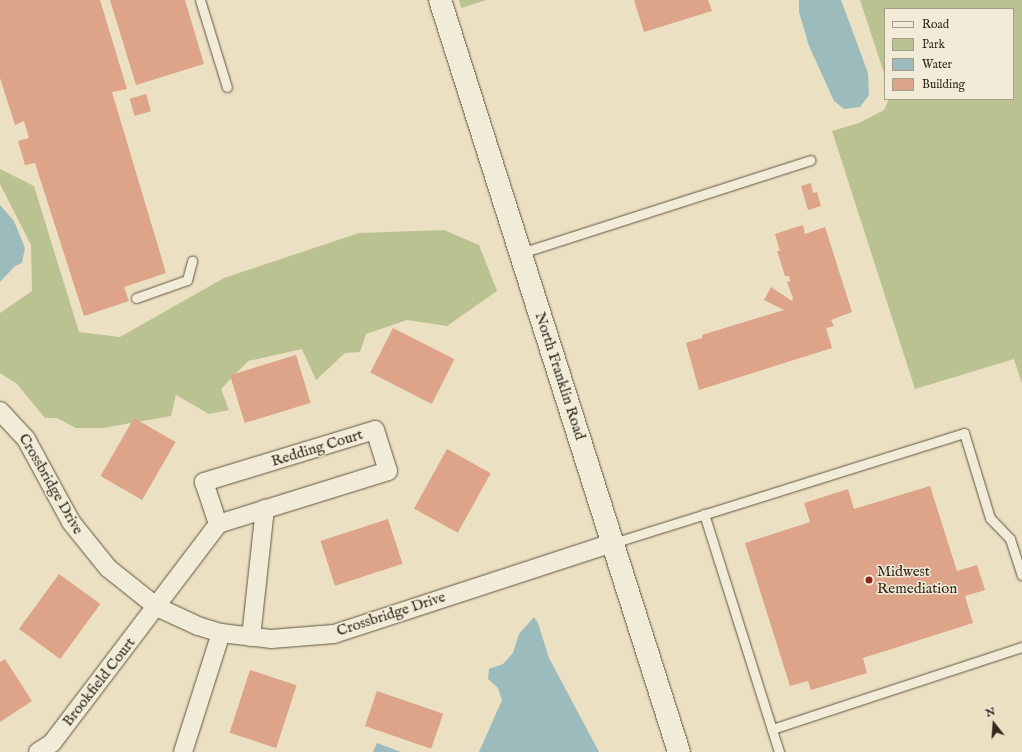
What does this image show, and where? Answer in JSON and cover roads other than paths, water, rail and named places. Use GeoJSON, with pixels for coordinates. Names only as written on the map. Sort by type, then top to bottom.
{"type":"FeatureCollection","features":[{"type":"Feature","properties":{"kind":"main road","name":"North Franklin Road"},"geometry":{"type":"LineString","coordinates":[[440,0],[679,752]]}},
{"type":"Feature","properties":{"kind":"street","name":"Crossbridge Drive"},"geometry":{"type":"LineString","coordinates":[[0,411],[26,439],[82,539],[119,580],[157,607],[198,626],[222,633],[251,637],[307,637],[348,630],[471,587],[613,543]]}},
{"type":"Feature","properties":{"kind":"street","name":"Redding Court"},"geometry":{"type":"LineString","coordinates":[[375,430],[388,471],[218,524],[204,482],[375,430]]}},
{"type":"Feature","properties":{"kind":"street"},"geometry":{"type":"LineString","coordinates":[[251,637],[266,509]]}},
{"type":"Feature","properties":{"kind":"street"},"geometry":{"type":"LineString","coordinates":[[157,607],[218,524]]}},
{"type":"Feature","properties":{"kind":"street","name":"Brookfield Court"},"geometry":{"type":"LineString","coordinates":[[38,752],[52,743],[157,607]]}},
{"type":"Feature","properties":{"kind":"street"},"geometry":{"type":"LineString","coordinates":[[183,752],[222,633]]}},
{"type":"Feature","properties":{"kind":"lane"},"geometry":{"type":"LineString","coordinates":[[200,0],[227,87]]}},
{"type":"Feature","properties":{"kind":"lane"},"geometry":{"type":"LineString","coordinates":[[521,253],[810,160]]}},
{"type":"Feature","properties":{"kind":"lane"},"geometry":{"type":"LineString","coordinates":[[136,298],[188,280],[192,261]]}},
{"type":"Feature","properties":{"kind":"lane"},"geometry":{"type":"LineString","coordinates":[[613,543],[964,433],[990,518],[1010,539],[1022,575]]}},
{"type":"Feature","properties":{"kind":"lane"},"geometry":{"type":"LineString","coordinates":[[704,514],[779,752]]}},
{"type":"Feature","properties":{"kind":"lane"},"geometry":{"type":"LineString","coordinates":[[772,729],[1022,648]]}},
{"type":"Feature","properties":{"kind":"water"},"geometry":{"type":"Polygon","coordinates":[[[799,0],[841,0],[868,73],[869,95],[860,107],[844,109],[834,101],[809,46],[799,12],[799,0]]]}},
{"type":"Feature","properties":{"kind":"water"},"geometry":{"type":"Polygon","coordinates":[[[0,205],[14,221],[25,248],[22,263],[15,266],[0,282],[0,205]]]}},
{"type":"Feature","properties":{"kind":"water"},"geometry":{"type":"Polygon","coordinates":[[[534,617],[538,623],[549,658],[599,752],[479,752],[502,700],[498,688],[488,679],[489,669],[503,664],[513,653],[519,634],[534,617]]]}},
{"type":"Feature","properties":{"kind":"water"},"geometry":{"type":"Polygon","coordinates":[[[377,743],[401,752],[373,752],[377,743]]]}},
{"type":"Feature","properties":{"kind":"place","name":"Midwest Remediation"},"geometry":{"type":"Point","coordinates":[869,580]}}]}
